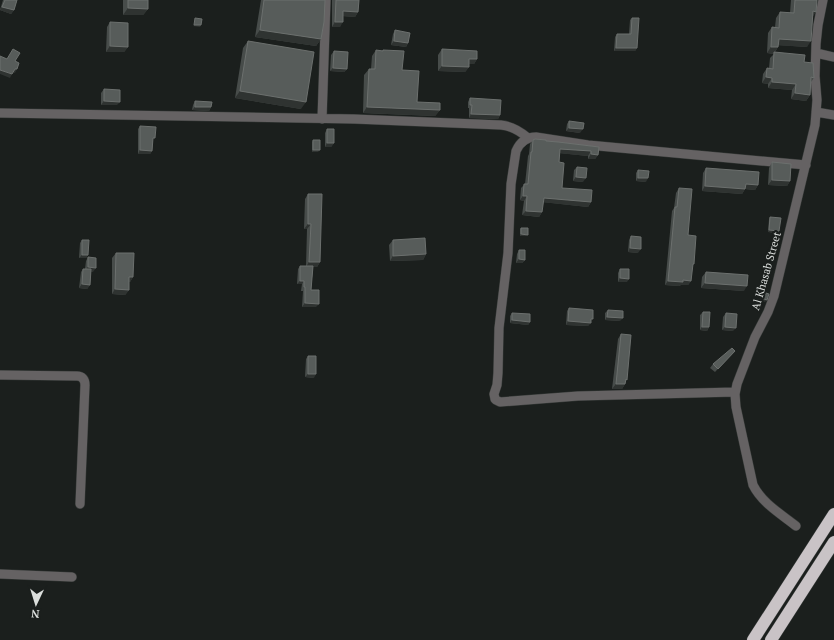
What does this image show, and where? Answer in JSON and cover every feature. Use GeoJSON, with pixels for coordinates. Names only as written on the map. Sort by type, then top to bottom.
{"type":"FeatureCollection","features":[{"type":"Feature","properties":{"kind":"highway"},"geometry":{"type":"LineString","coordinates":[[753,640],[834,514]]}},
{"type":"Feature","properties":{"kind":"highway"},"geometry":{"type":"LineString","coordinates":[[771,640],[834,542]]}},
{"type":"Feature","properties":{"kind":"street"},"geometry":{"type":"LineString","coordinates":[[322,119],[326,0]]}},
{"type":"Feature","properties":{"kind":"street","name":"Al Khasab Street"},"geometry":{"type":"LineString","coordinates":[[796,526],[763,499],[753,485],[736,407],[735,392],[755,337],[768,312],[774,296],[815,125],[816,54],[818,25],[823,0]]}},
{"type":"Feature","properties":{"kind":"street"},"geometry":{"type":"LineString","coordinates":[[816,54],[834,57]]}},
{"type":"Feature","properties":{"kind":"street"},"geometry":{"type":"LineString","coordinates":[[816,112],[834,115]]}},
{"type":"Feature","properties":{"kind":"street"},"geometry":{"type":"LineString","coordinates":[[0,113],[322,119],[501,125],[515,128],[528,138]]}},
{"type":"Feature","properties":{"kind":"street"},"geometry":{"type":"LineString","coordinates":[[735,392],[578,396],[500,402],[495,399],[494,394],[499,362],[499,328],[508,253],[511,184],[516,151],[521,143],[528,138],[536,137],[588,145],[806,165]]}},
{"type":"Feature","properties":{"kind":"street"},"geometry":{"type":"LineString","coordinates":[[0,375],[76,376],[84,379],[80,504]]}},
{"type":"Feature","properties":{"kind":"street"},"geometry":{"type":"LineString","coordinates":[[0,574],[72,577]]}},
{"type":"Feature","properties":{"kind":"building"},"geometry":{"type":"Polygon","coordinates":[[[5,0],[17,0],[14,10],[2,7],[5,0]]]}},
{"type":"Feature","properties":{"kind":"building"},"geometry":{"type":"Polygon","coordinates":[[[128,0],[148,0],[148,9],[128,8],[128,0]]]}},
{"type":"Feature","properties":{"kind":"building"},"geometry":{"type":"Polygon","coordinates":[[[264,0],[325,0],[324,22],[321,39],[260,30],[264,0]]]}},
{"type":"Feature","properties":{"kind":"building"},"geometry":{"type":"Polygon","coordinates":[[[336,0],[359,0],[358,12],[343,11],[343,22],[335,22],[336,0]]]}},
{"type":"Feature","properties":{"kind":"building"},"geometry":{"type":"Polygon","coordinates":[[[795,0],[817,0],[816,12],[813,11],[811,41],[779,39],[778,47],[771,47],[772,27],[779,28],[780,12],[794,13],[795,0]]]}},
{"type":"Feature","properties":{"kind":"building"},"geometry":{"type":"Polygon","coordinates":[[[195,18],[202,19],[201,25],[194,25],[195,18]]]}},
{"type":"Feature","properties":{"kind":"building"},"geometry":{"type":"Polygon","coordinates":[[[632,18],[639,18],[637,48],[616,48],[617,34],[631,34],[632,18]]]}},
{"type":"Feature","properties":{"kind":"building"},"geometry":{"type":"Polygon","coordinates":[[[110,22],[128,23],[128,47],[110,46],[110,22]]]}},
{"type":"Feature","properties":{"kind":"building"},"geometry":{"type":"Polygon","coordinates":[[[395,30],[410,33],[408,43],[394,41],[395,30]]]}},
{"type":"Feature","properties":{"kind":"building"},"geometry":{"type":"Polygon","coordinates":[[[248,41],[314,52],[306,102],[240,91],[248,41]]]}},
{"type":"Feature","properties":{"kind":"building"},"geometry":{"type":"Polygon","coordinates":[[[13,49],[20,53],[15,61],[19,63],[17,69],[15,69],[12,74],[0,70],[0,56],[7,59],[13,49]]]}},
{"type":"Feature","properties":{"kind":"building"},"geometry":{"type":"Polygon","coordinates":[[[442,49],[477,51],[477,59],[469,59],[469,67],[442,66],[442,49]]]}},
{"type":"Feature","properties":{"kind":"building"},"geometry":{"type":"Polygon","coordinates":[[[376,50],[404,51],[402,70],[419,71],[417,102],[440,103],[440,110],[367,107],[369,69],[375,69],[376,50]]]}},
{"type":"Feature","properties":{"kind":"building"},"geometry":{"type":"Polygon","coordinates":[[[334,51],[348,52],[347,69],[333,68],[334,51]]]}},
{"type":"Feature","properties":{"kind":"building"},"geometry":{"type":"Polygon","coordinates":[[[774,52],[805,55],[804,62],[813,63],[814,78],[811,77],[810,95],[795,93],[796,84],[772,82],[772,78],[766,77],[767,68],[773,69],[774,52]]]}},
{"type":"Feature","properties":{"kind":"building"},"geometry":{"type":"Polygon","coordinates":[[[104,89],[120,90],[120,102],[104,101],[104,89]]]}},
{"type":"Feature","properties":{"kind":"building"},"geometry":{"type":"Polygon","coordinates":[[[470,98],[501,100],[500,115],[471,114],[472,105],[470,105],[470,98]]]}},
{"type":"Feature","properties":{"kind":"building"},"geometry":{"type":"Polygon","coordinates":[[[195,101],[212,102],[211,107],[195,107],[195,101]]]}},
{"type":"Feature","properties":{"kind":"building"},"geometry":{"type":"Polygon","coordinates":[[[569,121],[584,123],[583,129],[569,128],[569,121]]]}},
{"type":"Feature","properties":{"kind":"building"},"geometry":{"type":"Polygon","coordinates":[[[140,126],[156,127],[152,151],[140,150],[140,126]]]}},
{"type":"Feature","properties":{"kind":"building"},"geometry":{"type":"Polygon","coordinates":[[[327,129],[334,129],[334,143],[327,143],[327,129]]]}},
{"type":"Feature","properties":{"kind":"building"},"geometry":{"type":"Polygon","coordinates":[[[535,139],[599,147],[598,155],[591,154],[591,151],[560,149],[559,162],[564,163],[562,188],[592,190],[591,202],[544,198],[542,212],[526,211],[527,196],[523,196],[524,184],[528,184],[531,152],[533,140],[535,139]]]}},
{"type":"Feature","properties":{"kind":"building"},"geometry":{"type":"Polygon","coordinates":[[[313,140],[320,140],[320,150],[313,150],[313,140]]]}},
{"type":"Feature","properties":{"kind":"building"},"geometry":{"type":"Polygon","coordinates":[[[772,162],[791,164],[790,181],[772,180],[772,162]]]}},
{"type":"Feature","properties":{"kind":"building"},"geometry":{"type":"Polygon","coordinates":[[[577,167],[587,168],[586,178],[576,177],[577,167]]]}},
{"type":"Feature","properties":{"kind":"building"},"geometry":{"type":"Polygon","coordinates":[[[706,168],[759,172],[758,185],[746,184],[745,189],[705,186],[706,168]]]}},
{"type":"Feature","properties":{"kind":"building"},"geometry":{"type":"Polygon","coordinates":[[[638,170],[649,171],[648,178],[638,178],[638,170]]]}},
{"type":"Feature","properties":{"kind":"building"},"geometry":{"type":"Polygon","coordinates":[[[679,188],[692,189],[688,235],[696,236],[691,281],[683,280],[683,282],[668,281],[675,207],[677,207],[679,188]]]}},
{"type":"Feature","properties":{"kind":"building"},"geometry":{"type":"Polygon","coordinates":[[[308,194],[322,194],[320,262],[309,262],[311,224],[308,224],[308,194]]]}},
{"type":"Feature","properties":{"kind":"building"},"geometry":{"type":"Polygon","coordinates":[[[770,217],[781,218],[779,231],[769,230],[770,217]]]}},
{"type":"Feature","properties":{"kind":"building"},"geometry":{"type":"Polygon","coordinates":[[[521,228],[528,228],[528,235],[521,234],[521,228]]]}},
{"type":"Feature","properties":{"kind":"building"},"geometry":{"type":"Polygon","coordinates":[[[631,236],[641,237],[641,249],[630,248],[631,236]]]}},
{"type":"Feature","properties":{"kind":"building"},"geometry":{"type":"Polygon","coordinates":[[[425,238],[426,254],[393,256],[393,240],[425,238]]]}},
{"type":"Feature","properties":{"kind":"building"},"geometry":{"type":"Polygon","coordinates":[[[82,240],[89,240],[88,255],[82,255],[82,240]]]}},
{"type":"Feature","properties":{"kind":"building"},"geometry":{"type":"Polygon","coordinates":[[[519,250],[525,250],[525,260],[519,259],[519,250]]]}},
{"type":"Feature","properties":{"kind":"building"},"geometry":{"type":"Polygon","coordinates":[[[116,253],[134,253],[133,277],[129,277],[129,290],[115,289],[116,253]]]}},
{"type":"Feature","properties":{"kind":"building"},"geometry":{"type":"Polygon","coordinates":[[[88,257],[96,258],[96,268],[88,267],[88,257]]]}},
{"type":"Feature","properties":{"kind":"building"},"geometry":{"type":"Polygon","coordinates":[[[300,266],[313,266],[311,290],[319,290],[319,304],[305,303],[305,287],[304,281],[300,281],[300,266]]]}},
{"type":"Feature","properties":{"kind":"building"},"geometry":{"type":"Polygon","coordinates":[[[83,269],[91,269],[90,285],[82,284],[83,269]]]}},
{"type":"Feature","properties":{"kind":"building"},"geometry":{"type":"Polygon","coordinates":[[[620,269],[629,269],[629,279],[620,278],[620,269]]]}},
{"type":"Feature","properties":{"kind":"building"},"geometry":{"type":"Polygon","coordinates":[[[706,272],[748,275],[747,286],[705,283],[706,272]]]}},
{"type":"Feature","properties":{"kind":"building"},"geometry":{"type":"Polygon","coordinates":[[[763,292],[769,294],[767,300],[761,298],[763,292]]]}},
{"type":"Feature","properties":{"kind":"building"},"geometry":{"type":"Polygon","coordinates":[[[569,308],[593,310],[593,319],[591,319],[591,323],[568,321],[569,308]]]}},
{"type":"Feature","properties":{"kind":"building"},"geometry":{"type":"Polygon","coordinates":[[[608,310],[623,311],[623,318],[607,317],[608,310]]]}},
{"type":"Feature","properties":{"kind":"building"},"geometry":{"type":"Polygon","coordinates":[[[703,312],[710,312],[709,327],[702,327],[703,312]]]}},
{"type":"Feature","properties":{"kind":"building"},"geometry":{"type":"Polygon","coordinates":[[[512,313],[530,314],[530,322],[512,320],[512,313]]]}},
{"type":"Feature","properties":{"kind":"building"},"geometry":{"type":"Polygon","coordinates":[[[726,313],[737,314],[736,328],[725,327],[726,313]]]}},
{"type":"Feature","properties":{"kind":"building"},"geometry":{"type":"Polygon","coordinates":[[[621,334],[631,335],[627,380],[626,379],[625,384],[616,384],[621,334]]]}},
{"type":"Feature","properties":{"kind":"building"},"geometry":{"type":"Polygon","coordinates":[[[732,348],[735,351],[718,369],[713,364],[732,348]]]}},
{"type":"Feature","properties":{"kind":"building"},"geometry":{"type":"Polygon","coordinates":[[[308,356],[316,356],[316,374],[308,374],[308,356]]]}}]}
